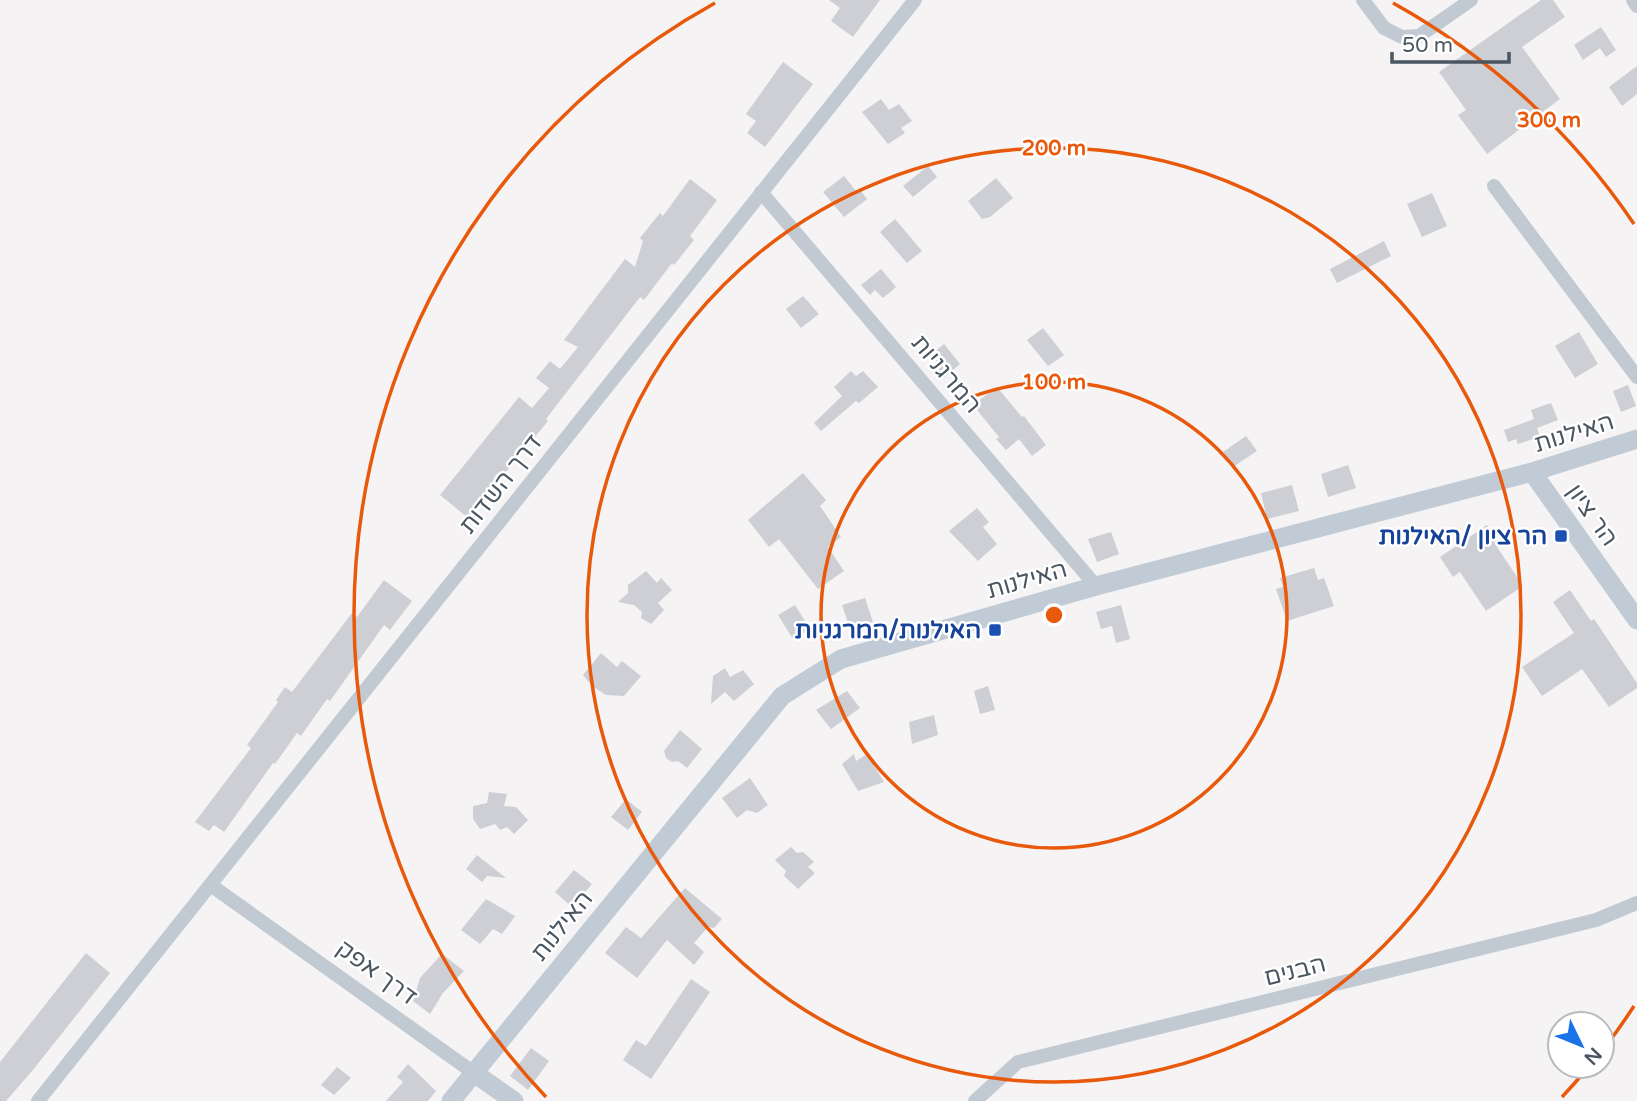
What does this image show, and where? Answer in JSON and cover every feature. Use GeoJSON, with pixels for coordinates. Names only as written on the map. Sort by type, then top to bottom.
{"type":"FeatureCollection","features":[{"type":"Feature","properties":{"kind":"main road","name":"האילנות"},"geometry":{"type":"LineString","coordinates":[[452,1101],[782,696],[841,659],[1096,586],[1532,472],[1637,439]]}},
{"type":"Feature","properties":{"kind":"main road","name":"הר ציון"},"geometry":{"type":"LineString","coordinates":[[1532,472],[1637,620]]}},
{"type":"Feature","properties":{"kind":"main road","name":"דרך אפק"},"geometry":{"type":"LineString","coordinates":[[474,1073],[514,1101]]}},
{"type":"Feature","properties":{"kind":"street","name":"דרך השדות"},"geometry":{"type":"LineString","coordinates":[[38,1101],[212,886],[915,0]]}},
{"type":"Feature","properties":{"kind":"street"},"geometry":{"type":"LineString","coordinates":[[1363,0],[1384,28],[1402,37],[1419,36],[1471,0]]}},
{"type":"Feature","properties":{"kind":"street"},"geometry":{"type":"LineString","coordinates":[[1633,0],[1637,6]]}},
{"type":"Feature","properties":{"kind":"street"},"geometry":{"type":"LineString","coordinates":[[1494,186],[1637,377]]}},
{"type":"Feature","properties":{"kind":"street","name":"המרגניות"},"geometry":{"type":"LineString","coordinates":[[761,192],[1096,586]]}},
{"type":"Feature","properties":{"kind":"street","name":"דרך אפק"},"geometry":{"type":"LineString","coordinates":[[212,886],[474,1073]]}},
{"type":"Feature","properties":{"kind":"street","name":"הבנים"},"geometry":{"type":"LineString","coordinates":[[975,1101],[1018,1062],[1596,920],[1637,903]]}},
{"type":"Feature","properties":{"kind":"building"},"geometry":{"type":"Polygon","coordinates":[[[829,0],[880,0],[853,37],[831,21],[840,8],[829,0]]]}},
{"type":"Feature","properties":{"kind":"building"},"geometry":{"type":"Polygon","coordinates":[[[1541,0],[1553,0],[1565,17],[1522,47],[1560,99],[1487,154],[1458,115],[1466,110],[1439,72],[1541,0]]]}},
{"type":"Feature","properties":{"kind":"building"},"geometry":{"type":"Polygon","coordinates":[[[1601,27],[1616,50],[1606,57],[1600,48],[1583,60],[1574,45],[1601,27]]]}},
{"type":"Feature","properties":{"kind":"building"},"geometry":{"type":"Polygon","coordinates":[[[783,62],[813,84],[765,147],[747,133],[756,121],[746,114],[783,62]]]}},
{"type":"Feature","properties":{"kind":"building"},"geometry":{"type":"Polygon","coordinates":[[[1637,66],[1637,94],[1622,106],[1609,87],[1637,66]]]}},
{"type":"Feature","properties":{"kind":"building"},"geometry":{"type":"Polygon","coordinates":[[[881,99],[889,110],[899,104],[912,121],[901,128],[905,133],[888,144],[862,112],[881,99]]]}},
{"type":"Feature","properties":{"kind":"building"},"geometry":{"type":"Polygon","coordinates":[[[928,166],[937,177],[913,197],[903,186],[928,166]]]}},
{"type":"Feature","properties":{"kind":"building"},"geometry":{"type":"Polygon","coordinates":[[[844,176],[856,191],[861,191],[867,199],[844,217],[823,192],[844,176]]]}},
{"type":"Feature","properties":{"kind":"building"},"geometry":{"type":"Polygon","coordinates":[[[996,178],[1013,198],[990,217],[982,219],[968,201],[996,178]]]}},
{"type":"Feature","properties":{"kind":"building"},"geometry":{"type":"Polygon","coordinates":[[[690,179],[717,200],[690,236],[694,240],[674,265],[672,263],[644,300],[640,297],[546,419],[548,421],[468,518],[440,495],[519,397],[532,408],[549,388],[536,378],[550,361],[560,369],[578,347],[564,340],[625,259],[635,267],[643,241],[640,238],[660,213],[663,216],[690,179]]]}},
{"type":"Feature","properties":{"kind":"building"},"geometry":{"type":"Polygon","coordinates":[[[1432,193],[1447,226],[1422,237],[1407,204],[1432,193]]]}},
{"type":"Feature","properties":{"kind":"building"},"geometry":{"type":"Polygon","coordinates":[[[895,219],[922,251],[907,263],[880,232],[895,219]]]}},
{"type":"Feature","properties":{"kind":"building"},"geometry":{"type":"Polygon","coordinates":[[[1384,241],[1391,256],[1337,283],[1330,269],[1384,241]]]}},
{"type":"Feature","properties":{"kind":"building"},"geometry":{"type":"Polygon","coordinates":[[[881,269],[896,287],[883,298],[875,290],[870,295],[861,285],[881,269]]]}},
{"type":"Feature","properties":{"kind":"building"},"geometry":{"type":"Polygon","coordinates":[[[803,296],[819,314],[801,328],[786,309],[803,296]]]}},
{"type":"Feature","properties":{"kind":"building"},"geometry":{"type":"Polygon","coordinates":[[[1043,328],[1064,355],[1048,366],[1027,340],[1043,328]]]}},
{"type":"Feature","properties":{"kind":"building"},"geometry":{"type":"Polygon","coordinates":[[[1579,332],[1598,364],[1575,378],[1555,346],[1579,332]]]}},
{"type":"Feature","properties":{"kind":"building"},"geometry":{"type":"Polygon","coordinates":[[[944,344],[960,364],[944,378],[933,367],[937,362],[931,355],[944,344]]]}},
{"type":"Feature","properties":{"kind":"building"},"geometry":{"type":"Polygon","coordinates":[[[851,371],[856,376],[863,371],[878,387],[859,403],[856,401],[821,431],[814,423],[842,396],[834,387],[851,371]]]}},
{"type":"Feature","properties":{"kind":"building"},"geometry":{"type":"Polygon","coordinates":[[[1628,385],[1636,406],[1621,412],[1613,391],[1628,385]]]}},
{"type":"Feature","properties":{"kind":"building"},"geometry":{"type":"Polygon","coordinates":[[[997,387],[1046,445],[1032,456],[1019,439],[1006,450],[973,405],[997,387]]]}},
{"type":"Feature","properties":{"kind":"building"},"geometry":{"type":"Polygon","coordinates":[[[1551,403],[1558,420],[1537,428],[1531,410],[1551,403]]]}},
{"type":"Feature","properties":{"kind":"building"},"geometry":{"type":"Polygon","coordinates":[[[1534,419],[1540,437],[1518,444],[1516,439],[1508,442],[1504,430],[1534,419]]]}},
{"type":"Feature","properties":{"kind":"building"},"geometry":{"type":"Polygon","coordinates":[[[1246,436],[1257,451],[1233,467],[1223,452],[1246,436]]]}},
{"type":"Feature","properties":{"kind":"building"},"geometry":{"type":"Polygon","coordinates":[[[1348,465],[1356,488],[1328,497],[1321,474],[1348,465]]]}},
{"type":"Feature","properties":{"kind":"building"},"geometry":{"type":"Polygon","coordinates":[[[803,473],[826,500],[820,506],[841,537],[828,547],[844,571],[818,589],[779,539],[769,547],[748,520],[803,473]]]}},
{"type":"Feature","properties":{"kind":"building"},"geometry":{"type":"Polygon","coordinates":[[[1292,485],[1299,511],[1267,519],[1261,493],[1292,485]]]}},
{"type":"Feature","properties":{"kind":"building"},"geometry":{"type":"Polygon","coordinates":[[[977,508],[989,522],[983,527],[997,544],[978,561],[949,531],[977,508]]]}},
{"type":"Feature","properties":{"kind":"building"},"geometry":{"type":"Polygon","coordinates":[[[1487,525],[1501,544],[1497,547],[1523,586],[1486,611],[1460,572],[1453,577],[1440,557],[1487,525]]]}},
{"type":"Feature","properties":{"kind":"building"},"geometry":{"type":"Polygon","coordinates":[[[1111,532],[1119,554],[1097,562],[1088,539],[1111,532]]]}},
{"type":"Feature","properties":{"kind":"building"},"geometry":{"type":"Polygon","coordinates":[[[1314,568],[1318,580],[1324,578],[1334,606],[1287,621],[1276,589],[1283,587],[1280,578],[1314,568]]]}},
{"type":"Feature","properties":{"kind":"building"},"geometry":{"type":"Polygon","coordinates":[[[646,571],[657,583],[661,578],[672,590],[658,603],[664,610],[651,624],[641,618],[642,612],[634,605],[618,602],[628,593],[628,585],[646,571]]]}},
{"type":"Feature","properties":{"kind":"building"},"geometry":{"type":"Polygon","coordinates":[[[384,580],[412,601],[390,630],[384,625],[330,701],[327,699],[301,736],[297,733],[224,832],[214,825],[209,831],[195,822],[251,748],[247,745],[278,702],[276,700],[285,687],[292,692],[352,613],[357,617],[384,580]]]}},
{"type":"Feature","properties":{"kind":"building"},"geometry":{"type":"Polygon","coordinates":[[[1570,590],[1591,621],[1594,619],[1637,683],[1637,688],[1609,707],[1582,669],[1542,696],[1522,667],[1574,633],[1553,602],[1570,590]]]}},
{"type":"Feature","properties":{"kind":"building"},"geometry":{"type":"Polygon","coordinates":[[[865,598],[873,622],[850,628],[842,605],[865,598]]]}},
{"type":"Feature","properties":{"kind":"building"},"geometry":{"type":"Polygon","coordinates":[[[795,605],[810,629],[793,639],[778,615],[795,605]]]}},
{"type":"Feature","properties":{"kind":"building"},"geometry":{"type":"Polygon","coordinates":[[[1121,605],[1130,639],[1116,643],[1112,626],[1101,629],[1096,612],[1121,605]]]}},
{"type":"Feature","properties":{"kind":"building"},"geometry":{"type":"Polygon","coordinates":[[[601,653],[617,667],[622,661],[641,676],[624,696],[606,695],[592,686],[583,675],[601,653]]]}},
{"type":"Feature","properties":{"kind":"building"},"geometry":{"type":"Polygon","coordinates":[[[725,668],[730,677],[743,670],[754,684],[734,701],[725,692],[711,704],[713,676],[725,668]]]}},
{"type":"Feature","properties":{"kind":"building"},"geometry":{"type":"Polygon","coordinates":[[[988,686],[995,710],[980,714],[974,691],[988,686]]]}},
{"type":"Feature","properties":{"kind":"building"},"geometry":{"type":"Polygon","coordinates":[[[847,691],[860,708],[831,729],[816,710],[847,691]]]}},
{"type":"Feature","properties":{"kind":"building"},"geometry":{"type":"Polygon","coordinates":[[[934,715],[938,735],[912,744],[909,722],[934,715]]]}},
{"type":"Feature","properties":{"kind":"building"},"geometry":{"type":"Polygon","coordinates":[[[680,730],[702,749],[687,768],[678,761],[672,762],[666,758],[664,751],[680,730]]]}},
{"type":"Feature","properties":{"kind":"building"},"geometry":{"type":"Polygon","coordinates":[[[854,754],[856,761],[867,754],[884,782],[858,791],[842,764],[854,754]]]}},
{"type":"Feature","properties":{"kind":"building"},"geometry":{"type":"Polygon","coordinates":[[[750,778],[768,805],[757,813],[747,810],[737,818],[722,798],[750,778]]]}},
{"type":"Feature","properties":{"kind":"building"},"geometry":{"type":"Polygon","coordinates":[[[489,792],[507,794],[504,806],[516,807],[528,820],[514,834],[507,827],[500,830],[495,824],[480,829],[473,819],[473,806],[487,803],[489,792]]]}},
{"type":"Feature","properties":{"kind":"building"},"geometry":{"type":"Polygon","coordinates":[[[626,799],[642,812],[628,830],[611,817],[626,799]]]}},
{"type":"Feature","properties":{"kind":"building"},"geometry":{"type":"Polygon","coordinates":[[[791,847],[797,853],[803,852],[814,862],[808,867],[815,873],[798,889],[784,876],[786,871],[775,860],[791,847]]]}},
{"type":"Feature","properties":{"kind":"building"},"geometry":{"type":"Polygon","coordinates":[[[477,855],[506,878],[487,876],[482,882],[466,869],[477,855]]]}},
{"type":"Feature","properties":{"kind":"building"},"geometry":{"type":"Polygon","coordinates":[[[574,870],[592,884],[572,907],[555,892],[574,870]]]}},
{"type":"Feature","properties":{"kind":"building"},"geometry":{"type":"Polygon","coordinates":[[[685,888],[722,919],[714,928],[708,927],[694,943],[704,952],[694,965],[667,940],[637,978],[605,953],[626,927],[641,938],[685,888]]]}},
{"type":"Feature","properties":{"kind":"building"},"geometry":{"type":"Polygon","coordinates":[[[486,899],[515,916],[502,934],[493,929],[480,944],[461,930],[486,899]]]}},
{"type":"Feature","properties":{"kind":"building"},"geometry":{"type":"Polygon","coordinates":[[[86,953],[110,973],[32,1071],[6,1101],[0,1101],[0,1062],[86,953]]]}},
{"type":"Feature","properties":{"kind":"building"},"geometry":{"type":"Polygon","coordinates":[[[442,954],[464,971],[443,993],[430,1014],[413,1001],[420,978],[442,954]]]}},
{"type":"Feature","properties":{"kind":"building"},"geometry":{"type":"Polygon","coordinates":[[[691,979],[710,992],[651,1079],[623,1060],[636,1040],[646,1046],[691,979]]]}},
{"type":"Feature","properties":{"kind":"building"},"geometry":{"type":"Polygon","coordinates":[[[531,1048],[549,1061],[528,1090],[510,1076],[531,1048]]]}},
{"type":"Feature","properties":{"kind":"building"},"geometry":{"type":"Polygon","coordinates":[[[408,1064],[436,1091],[428,1101],[386,1101],[403,1082],[397,1077],[408,1064]]]}},
{"type":"Feature","properties":{"kind":"building"},"geometry":{"type":"Polygon","coordinates":[[[337,1067],[351,1078],[334,1095],[321,1085],[337,1067]]]}},
{"type":"Feature","properties":{"kind":"place","name":"הר ציון /האילנות"},"geometry":{"type":"Point","coordinates":[1561,536]}},
{"type":"Feature","properties":{"kind":"place","name":"האילנות/המרגניות"},"geometry":{"type":"Point","coordinates":[995,630]}}]}
